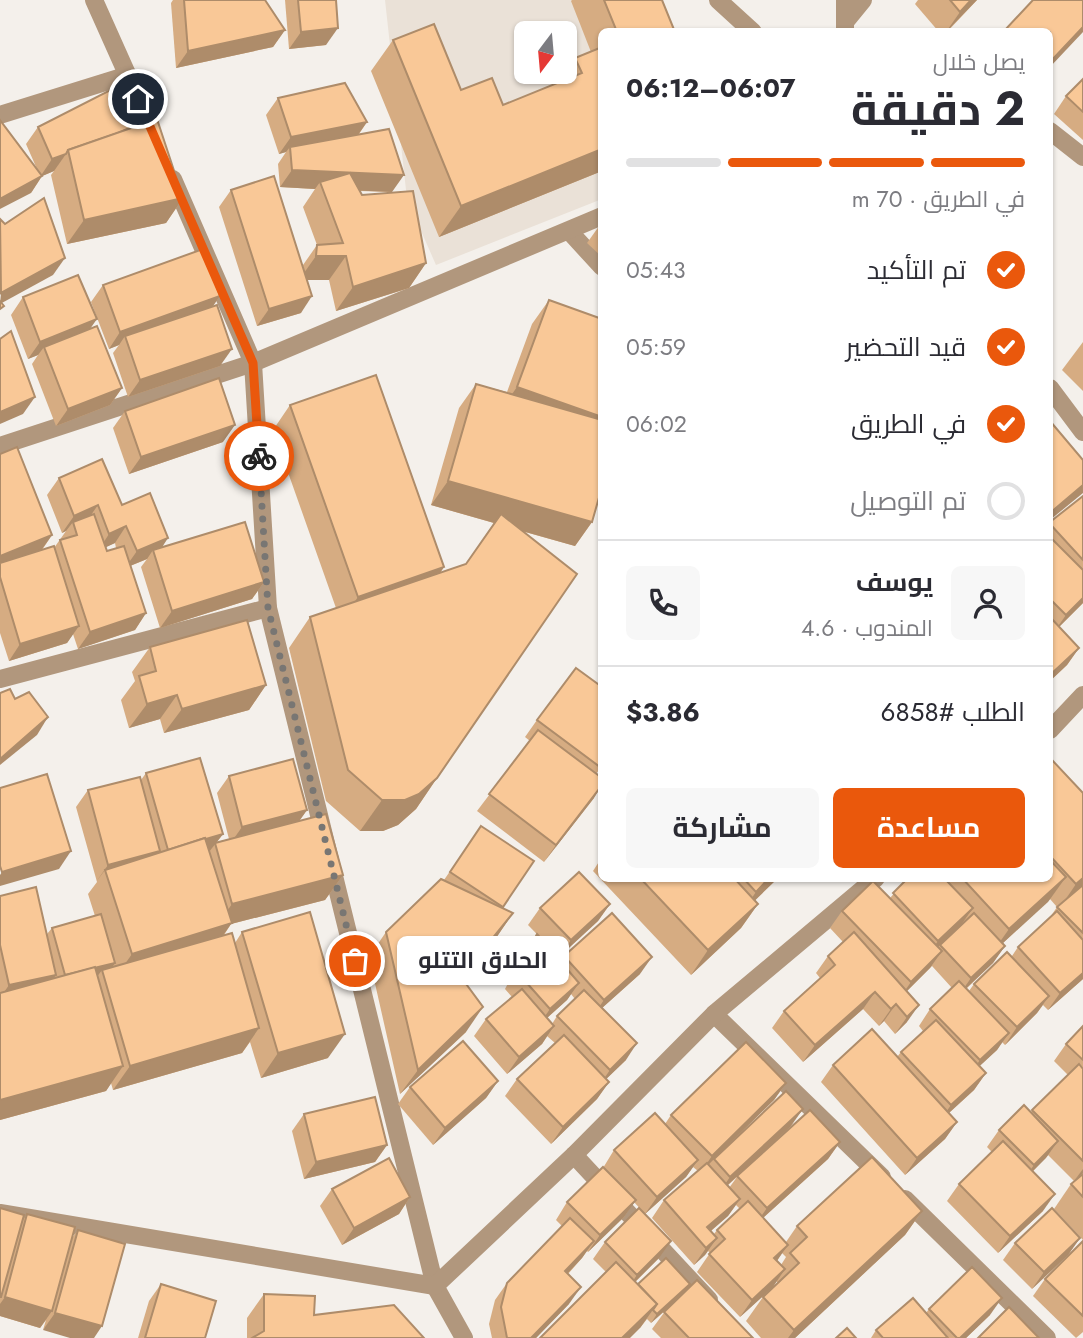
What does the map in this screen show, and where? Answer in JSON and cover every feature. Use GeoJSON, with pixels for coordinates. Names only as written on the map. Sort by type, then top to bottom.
{"type":"FeatureCollection","features":[{"type":"Feature","properties":{"kind":"street"},"geometry":{"type":"LineString","coordinates":[[94,0],[150,125]]}},
{"type":"Feature","properties":{"kind":"street"},"geometry":{"type":"LineString","coordinates":[[718,0],[749,28]]}},
{"type":"Feature","properties":{"kind":"street"},"geometry":{"type":"LineString","coordinates":[[845,0],[845,27]]}},
{"type":"Feature","properties":{"kind":"street"},"geometry":{"type":"LineString","coordinates":[[845,27],[863,0]]}},
{"type":"Feature","properties":{"kind":"street"},"geometry":{"type":"LineString","coordinates":[[0,115],[128,75]]}},
{"type":"Feature","properties":{"kind":"street"},"geometry":{"type":"LineString","coordinates":[[1053,133],[1083,157]]}},
{"type":"Feature","properties":{"kind":"street"},"geometry":{"type":"LineString","coordinates":[[166,163],[253,363],[268,608],[435,1286],[464,1338]]}},
{"type":"Feature","properties":{"kind":"street"},"geometry":{"type":"LineString","coordinates":[[0,446],[253,363],[598,218]]}},
{"type":"Feature","properties":{"kind":"street"},"geometry":{"type":"LineString","coordinates":[[569,231],[598,263]]}},
{"type":"Feature","properties":{"kind":"street"},"geometry":{"type":"LineString","coordinates":[[1053,392],[1083,432]]}},
{"type":"Feature","properties":{"kind":"street"},"geometry":{"type":"LineString","coordinates":[[0,680],[268,608]]}},
{"type":"Feature","properties":{"kind":"street"},"geometry":{"type":"LineString","coordinates":[[1053,727],[1083,695]]}},
{"type":"Feature","properties":{"kind":"street"},"geometry":{"type":"LineString","coordinates":[[435,1286],[574,1155],[714,1014],[871,882]]}},
{"type":"Feature","properties":{"kind":"street"},"geometry":{"type":"LineString","coordinates":[[714,1014],[1047,1338]]}},
{"type":"Feature","properties":{"kind":"street"},"geometry":{"type":"LineString","coordinates":[[574,1155],[717,1307]]}},
{"type":"Feature","properties":{"kind":"street"},"geometry":{"type":"LineString","coordinates":[[0,1213],[435,1286]]}},
{"type":"Feature","properties":{"kind":"shaded area"},"geometry":{"type":"Polygon","coordinates":[[[385,0],[637,0],[606,28],[598,28],[598,201],[436,265],[407,199],[385,0]]]}},
{"type":"Feature","properties":{"kind":"building"},"geometry":{"type":"Polygon","coordinates":[[[184,0],[265,0],[285,30],[188,51],[184,0]]]}},
{"type":"Feature","properties":{"kind":"building"},"geometry":{"type":"Polygon","coordinates":[[[298,0],[336,0],[338,28],[301,32],[298,0]]]}},
{"type":"Feature","properties":{"kind":"building"},"geometry":{"type":"Polygon","coordinates":[[[604,0],[662,0],[673,28],[615,28],[604,0]]]}},
{"type":"Feature","properties":{"kind":"building"},"geometry":{"type":"Polygon","coordinates":[[[950,0],[971,0],[960,12],[950,0]]]}},
{"type":"Feature","properties":{"kind":"building"},"geometry":{"type":"Polygon","coordinates":[[[1033,0],[1083,0],[1083,27],[1053,59],[1053,28],[1007,28],[1033,0]]]}},
{"type":"Feature","properties":{"kind":"building"},"geometry":{"type":"Polygon","coordinates":[[[434,24],[461,90],[492,78],[503,105],[555,84],[578,84],[578,75],[582,73],[578,57],[598,49],[598,151],[461,206],[393,40],[434,24]]]}},
{"type":"Feature","properties":{"kind":"building"},"geometry":{"type":"Polygon","coordinates":[[[1083,79],[1083,112],[1066,96],[1083,79]]]}},
{"type":"Feature","properties":{"kind":"building"},"geometry":{"type":"Polygon","coordinates":[[[130,80],[149,120],[68,150],[66,154],[52,159],[38,127],[130,80]]]}},
{"type":"Feature","properties":{"kind":"building"},"geometry":{"type":"Polygon","coordinates":[[[345,83],[367,122],[291,137],[278,98],[345,83]]]}},
{"type":"Feature","properties":{"kind":"building"},"geometry":{"type":"Polygon","coordinates":[[[157,119],[183,198],[84,220],[68,150],[157,119]]]}},
{"type":"Feature","properties":{"kind":"building"},"geometry":{"type":"Polygon","coordinates":[[[0,120],[42,176],[0,199],[0,120]]]}},
{"type":"Feature","properties":{"kind":"building"},"geometry":{"type":"Polygon","coordinates":[[[389,129],[404,175],[292,170],[290,147],[389,129]]]}},
{"type":"Feature","properties":{"kind":"building"},"geometry":{"type":"Polygon","coordinates":[[[350,173],[362,195],[413,191],[426,263],[353,287],[346,256],[316,256],[317,245],[343,243],[320,182],[350,173]]]}},
{"type":"Feature","properties":{"kind":"building"},"geometry":{"type":"Polygon","coordinates":[[[274,176],[312,296],[269,309],[231,190],[274,176]]]}},
{"type":"Feature","properties":{"kind":"building"},"geometry":{"type":"Polygon","coordinates":[[[44,198],[65,258],[1,293],[0,219],[5,224],[44,198]]]}},
{"type":"Feature","properties":{"kind":"building"},"geometry":{"type":"Polygon","coordinates":[[[203,249],[220,296],[120,332],[103,285],[203,249]]]}},
{"type":"Feature","properties":{"kind":"building"},"geometry":{"type":"Polygon","coordinates":[[[78,275],[97,319],[40,342],[23,297],[78,275]]]}},
{"type":"Feature","properties":{"kind":"building"},"geometry":{"type":"Polygon","coordinates":[[[549,300],[598,318],[598,416],[517,387],[549,300]]]}},
{"type":"Feature","properties":{"kind":"building"},"geometry":{"type":"Polygon","coordinates":[[[217,305],[232,349],[140,380],[125,336],[217,305]]]}},
{"type":"Feature","properties":{"kind":"building"},"geometry":{"type":"Polygon","coordinates":[[[97,326],[122,388],[68,409],[44,347],[97,326]]]}},
{"type":"Feature","properties":{"kind":"building"},"geometry":{"type":"Polygon","coordinates":[[[11,331],[35,397],[0,412],[0,339],[11,331]]]}},
{"type":"Feature","properties":{"kind":"building"},"geometry":{"type":"Polygon","coordinates":[[[376,375],[444,567],[358,597],[290,405],[376,375]]]}},
{"type":"Feature","properties":{"kind":"building"},"geometry":{"type":"Polygon","coordinates":[[[219,378],[235,425],[141,457],[125,411],[219,378]]]}},
{"type":"Feature","properties":{"kind":"building"},"geometry":{"type":"Polygon","coordinates":[[[476,384],[598,419],[598,501],[592,522],[448,481],[476,384]]]}},
{"type":"Feature","properties":{"kind":"building"},"geometry":{"type":"Polygon","coordinates":[[[1053,425],[1083,460],[1083,485],[1053,510],[1053,425]]]}},
{"type":"Feature","properties":{"kind":"building"},"geometry":{"type":"Polygon","coordinates":[[[17,447],[52,535],[0,556],[0,454],[17,447]]]}},
{"type":"Feature","properties":{"kind":"building"},"geometry":{"type":"Polygon","coordinates":[[[102,459],[122,505],[150,493],[168,538],[137,551],[126,526],[109,534],[98,505],[74,516],[59,478],[102,459]]]}},
{"type":"Feature","properties":{"kind":"building"},"geometry":{"type":"Polygon","coordinates":[[[1083,496],[1083,560],[1053,527],[1053,520],[1083,496]]]}},
{"type":"Feature","properties":{"kind":"building"},"geometry":{"type":"Polygon","coordinates":[[[94,514],[107,551],[124,546],[146,613],[90,632],[60,540],[77,535],[73,522],[94,514]]]}},
{"type":"Feature","properties":{"kind":"building"},"geometry":{"type":"Polygon","coordinates":[[[501,514],[577,574],[437,778],[419,794],[405,800],[382,800],[348,770],[310,617],[466,564],[501,514]]]}},
{"type":"Feature","properties":{"kind":"building"},"geometry":{"type":"Polygon","coordinates":[[[245,522],[264,582],[172,611],[153,550],[245,522]]]}},
{"type":"Feature","properties":{"kind":"building"},"geometry":{"type":"Polygon","coordinates":[[[1053,540],[1083,570],[1083,598],[1066,615],[1053,602],[1053,540]]]}},
{"type":"Feature","properties":{"kind":"building"},"geometry":{"type":"Polygon","coordinates":[[[54,546],[79,626],[20,644],[0,577],[0,563],[54,546]]]}},
{"type":"Feature","properties":{"kind":"building"},"geometry":{"type":"Polygon","coordinates":[[[247,620],[266,685],[182,709],[177,695],[147,704],[139,676],[156,671],[150,647],[247,620]]]}},
{"type":"Feature","properties":{"kind":"building"},"geometry":{"type":"Polygon","coordinates":[[[1053,620],[1079,648],[1053,672],[1053,620]]]}},
{"type":"Feature","properties":{"kind":"building"},"geometry":{"type":"Polygon","coordinates":[[[576,668],[598,684],[598,766],[537,720],[576,668]]]}},
{"type":"Feature","properties":{"kind":"building"},"geometry":{"type":"Polygon","coordinates":[[[10,689],[15,699],[29,692],[48,717],[0,759],[0,693],[10,689]]]}},
{"type":"Feature","properties":{"kind":"building"},"geometry":{"type":"Polygon","coordinates":[[[538,730],[598,775],[598,790],[556,845],[489,794],[538,730]]]}},
{"type":"Feature","properties":{"kind":"building"},"geometry":{"type":"Polygon","coordinates":[[[200,758],[223,834],[168,850],[146,773],[200,758]]]}},
{"type":"Feature","properties":{"kind":"building"},"geometry":{"type":"Polygon","coordinates":[[[293,759],[307,810],[242,827],[229,776],[293,759]]]}},
{"type":"Feature","properties":{"kind":"building"},"geometry":{"type":"Polygon","coordinates":[[[1053,761],[1083,793],[1083,878],[1076,884],[1053,859],[1053,761]]]}},
{"type":"Feature","properties":{"kind":"building"},"geometry":{"type":"Polygon","coordinates":[[[47,774],[71,851],[2,872],[0,788],[47,774]]]}},
{"type":"Feature","properties":{"kind":"building"},"geometry":{"type":"Polygon","coordinates":[[[140,777],[160,851],[108,865],[88,790],[140,777]]]}},
{"type":"Feature","properties":{"kind":"building"},"geometry":{"type":"Polygon","coordinates":[[[326,814],[343,875],[232,904],[215,843],[326,814]]]}},
{"type":"Feature","properties":{"kind":"building"},"geometry":{"type":"Polygon","coordinates":[[[481,826],[534,861],[503,907],[450,872],[481,826]]]}},
{"type":"Feature","properties":{"kind":"building"},"geometry":{"type":"Polygon","coordinates":[[[205,838],[232,923],[132,954],[105,870],[205,838]]]}},
{"type":"Feature","properties":{"kind":"building"},"geometry":{"type":"Polygon","coordinates":[[[1053,863],[1066,877],[1009,929],[966,882],[1053,882],[1053,863]]]}},
{"type":"Feature","properties":{"kind":"building"},"geometry":{"type":"Polygon","coordinates":[[[579,872],[610,904],[571,940],[540,908],[579,872]]]}},
{"type":"Feature","properties":{"kind":"building"},"geometry":{"type":"Polygon","coordinates":[[[441,879],[513,913],[461,977],[483,1007],[418,1070],[386,932],[441,879]]]}},
{"type":"Feature","properties":{"kind":"building"},"geometry":{"type":"Polygon","coordinates":[[[644,882],[738,882],[758,904],[708,950],[644,882]]]}},
{"type":"Feature","properties":{"kind":"building"},"geometry":{"type":"Polygon","coordinates":[[[747,882],[765,882],[756,892],[747,882]]]}},
{"type":"Feature","properties":{"kind":"building"},"geometry":{"type":"Polygon","coordinates":[[[874,882],[942,951],[911,982],[842,911],[874,882]]]}},
{"type":"Feature","properties":{"kind":"building"},"geometry":{"type":"Polygon","coordinates":[[[904,882],[948,882],[973,908],[938,941],[893,893],[904,882]]]}},
{"type":"Feature","properties":{"kind":"building"},"geometry":{"type":"Polygon","coordinates":[[[1083,885],[1083,933],[1057,907],[1083,885]]]}},
{"type":"Feature","properties":{"kind":"building"},"geometry":{"type":"Polygon","coordinates":[[[36,887],[56,975],[9,985],[0,945],[0,896],[36,887]]]}},
{"type":"Feature","properties":{"kind":"building"},"geometry":{"type":"Polygon","coordinates":[[[1057,911],[1083,940],[1083,973],[1060,993],[1018,947],[1057,911]]]}},
{"type":"Feature","properties":{"kind":"building"},"geometry":{"type":"Polygon","coordinates":[[[310,912],[345,1034],[278,1053],[242,932],[310,912]]]}},
{"type":"Feature","properties":{"kind":"building"},"geometry":{"type":"Polygon","coordinates":[[[612,913],[652,957],[604,1000],[564,956],[612,913]]]}},
{"type":"Feature","properties":{"kind":"building"},"geometry":{"type":"Polygon","coordinates":[[[974,913],[1005,946],[971,978],[940,945],[974,913]]]}},
{"type":"Feature","properties":{"kind":"building"},"geometry":{"type":"Polygon","coordinates":[[[101,914],[115,963],[65,975],[52,928],[101,914]]]}},
{"type":"Feature","properties":{"kind":"building"},"geometry":{"type":"Polygon","coordinates":[[[854,932],[919,1005],[907,1017],[896,1004],[891,1009],[875,992],[815,1045],[784,1011],[835,965],[828,956],[854,932]]]}},
{"type":"Feature","properties":{"kind":"building"},"geometry":{"type":"Polygon","coordinates":[[[232,933],[259,1028],[130,1066],[102,970],[232,933]]]}},
{"type":"Feature","properties":{"kind":"building"},"geometry":{"type":"Polygon","coordinates":[[[537,934],[579,983],[550,1009],[517,972],[537,934]]]}},
{"type":"Feature","properties":{"kind":"building"},"geometry":{"type":"Polygon","coordinates":[[[1007,952],[1049,996],[1017,1027],[974,984],[1007,952]]]}},
{"type":"Feature","properties":{"kind":"building"},"geometry":{"type":"Polygon","coordinates":[[[95,967],[123,1066],[0,1100],[0,993],[95,967]]]}},
{"type":"Feature","properties":{"kind":"building"},"geometry":{"type":"Polygon","coordinates":[[[959,981],[1009,1033],[980,1060],[930,1009],[959,981]]]}},
{"type":"Feature","properties":{"kind":"building"},"geometry":{"type":"Polygon","coordinates":[[[522,989],[554,1026],[519,1057],[486,1019],[522,989]]]}},
{"type":"Feature","properties":{"kind":"building"},"geometry":{"type":"Polygon","coordinates":[[[584,990],[637,1043],[610,1070],[557,1016],[584,990]]]}},
{"type":"Feature","properties":{"kind":"building"},"geometry":{"type":"Polygon","coordinates":[[[936,1020],[986,1073],[951,1105],[901,1052],[936,1020]]]}},
{"type":"Feature","properties":{"kind":"building"},"geometry":{"type":"Polygon","coordinates":[[[1083,1026],[1083,1060],[1066,1044],[1083,1026]]]}},
{"type":"Feature","properties":{"kind":"building"},"geometry":{"type":"Polygon","coordinates":[[[872,1029],[957,1122],[917,1158],[833,1065],[872,1029]]]}},
{"type":"Feature","properties":{"kind":"building"},"geometry":{"type":"Polygon","coordinates":[[[564,1035],[609,1082],[563,1127],[517,1079],[564,1035]]]}},
{"type":"Feature","properties":{"kind":"building"},"geometry":{"type":"Polygon","coordinates":[[[463,1041],[498,1081],[445,1128],[410,1087],[463,1041]]]}},
{"type":"Feature","properties":{"kind":"building"},"geometry":{"type":"Polygon","coordinates":[[[746,1042],[786,1083],[712,1156],[671,1115],[746,1042]]]}},
{"type":"Feature","properties":{"kind":"building"},"geometry":{"type":"Polygon","coordinates":[[[1079,1064],[1083,1069],[1083,1161],[1032,1110],[1079,1064]]]}},
{"type":"Feature","properties":{"kind":"building"},"geometry":{"type":"Polygon","coordinates":[[[786,1091],[803,1109],[730,1177],[714,1159],[786,1091]]]}},
{"type":"Feature","properties":{"kind":"building"},"geometry":{"type":"Polygon","coordinates":[[[375,1097],[387,1145],[316,1162],[304,1114],[375,1097]]]}},
{"type":"Feature","properties":{"kind":"building"},"geometry":{"type":"Polygon","coordinates":[[[1024,1105],[1058,1141],[1034,1165],[999,1130],[1024,1105]]]}},
{"type":"Feature","properties":{"kind":"building"},"geometry":{"type":"Polygon","coordinates":[[[810,1110],[840,1142],[767,1208],[737,1176],[810,1110]]]}},
{"type":"Feature","properties":{"kind":"building"},"geometry":{"type":"Polygon","coordinates":[[[655,1113],[698,1160],[657,1197],[614,1150],[655,1113]]]}},
{"type":"Feature","properties":{"kind":"building"},"geometry":{"type":"Polygon","coordinates":[[[1003,1141],[1055,1194],[1010,1236],[959,1184],[1003,1141]]]}},
{"type":"Feature","properties":{"kind":"building"},"geometry":{"type":"Polygon","coordinates":[[[872,1157],[922,1211],[794,1330],[763,1297],[799,1263],[790,1253],[807,1237],[797,1226],[872,1157]]]}},
{"type":"Feature","properties":{"kind":"building"},"geometry":{"type":"Polygon","coordinates":[[[389,1158],[410,1197],[354,1228],[332,1189],[389,1158]]]}},
{"type":"Feature","properties":{"kind":"building"},"geometry":{"type":"Polygon","coordinates":[[[707,1163],[740,1199],[707,1227],[717,1238],[706,1248],[664,1200],[707,1163]]]}},
{"type":"Feature","properties":{"kind":"building"},"geometry":{"type":"Polygon","coordinates":[[[603,1167],[636,1200],[600,1235],[567,1202],[603,1167]]]}},
{"type":"Feature","properties":{"kind":"building"},"geometry":{"type":"Polygon","coordinates":[[[1083,1174],[1083,1197],[1071,1184],[1083,1174]]]}},
{"type":"Feature","properties":{"kind":"building"},"geometry":{"type":"Polygon","coordinates":[[[748,1201],[788,1245],[774,1258],[785,1269],[752,1300],[709,1254],[725,1239],[717,1230],[748,1201]]]}},
{"type":"Feature","properties":{"kind":"building"},"geometry":{"type":"Polygon","coordinates":[[[0,1208],[24,1215],[1,1297],[0,1297],[0,1208]]]}},
{"type":"Feature","properties":{"kind":"building"},"geometry":{"type":"Polygon","coordinates":[[[639,1208],[671,1241],[637,1275],[605,1242],[639,1208]]]}},
{"type":"Feature","properties":{"kind":"building"},"geometry":{"type":"Polygon","coordinates":[[[1052,1208],[1080,1238],[1044,1272],[1015,1243],[1052,1208]]]}},
{"type":"Feature","properties":{"kind":"building"},"geometry":{"type":"Polygon","coordinates":[[[27,1214],[75,1227],[52,1311],[5,1297],[27,1214]]]}},
{"type":"Feature","properties":{"kind":"building"},"geometry":{"type":"Polygon","coordinates":[[[570,1218],[594,1241],[565,1271],[581,1287],[531,1338],[507,1338],[501,1307],[507,1283],[570,1218]]]}},
{"type":"Feature","properties":{"kind":"building"},"geometry":{"type":"Polygon","coordinates":[[[78,1230],[125,1244],[102,1326],[55,1313],[78,1230]]]}},
{"type":"Feature","properties":{"kind":"building"},"geometry":{"type":"Polygon","coordinates":[[[1083,1241],[1083,1316],[1045,1279],[1083,1241]]]}},
{"type":"Feature","properties":{"kind":"building"},"geometry":{"type":"Polygon","coordinates":[[[666,1258],[690,1284],[657,1314],[653,1310],[657,1304],[638,1284],[666,1258]]]}},
{"type":"Feature","properties":{"kind":"building"},"geometry":{"type":"Polygon","coordinates":[[[616,1262],[657,1304],[622,1338],[540,1338],[616,1262]]]}},
{"type":"Feature","properties":{"kind":"building"},"geometry":{"type":"Polygon","coordinates":[[[972,1267],[1002,1298],[957,1338],[929,1309],[972,1267]]]}},
{"type":"Feature","properties":{"kind":"building"},"geometry":{"type":"Polygon","coordinates":[[[697,1280],[753,1338],[689,1338],[664,1312],[697,1280]]]}},
{"type":"Feature","properties":{"kind":"building"},"geometry":{"type":"Polygon","coordinates":[[[161,1284],[216,1301],[205,1338],[145,1338],[161,1284]]]}},
{"type":"Feature","properties":{"kind":"building"},"geometry":{"type":"Polygon","coordinates":[[[264,1294],[315,1296],[314,1315],[394,1305],[424,1338],[252,1338],[264,1331],[264,1294]]]}},
{"type":"Feature","properties":{"kind":"building"},"geometry":{"type":"Polygon","coordinates":[[[913,1298],[948,1338],[883,1338],[876,1330],[913,1298]]]}},
{"type":"Feature","properties":{"kind":"building"},"geometry":{"type":"Polygon","coordinates":[[[1009,1307],[1039,1338],[978,1338],[1009,1307]]]}},
{"type":"Feature","properties":{"kind":"building"},"geometry":{"type":"Polygon","coordinates":[[[847,1328],[856,1338],[836,1338],[847,1328]]]}},
{"type":"Feature","properties":{"kind":"way so far"},"geometry":{"type":"LineString","coordinates":[[259,456],[268,608],[355,961]]}},
{"type":"Feature","properties":{"kind":"place","name":"الحلاق التتلو"},"geometry":{"type":"Point","coordinates":[355,961]}},
{"type":"Feature","properties":{"kind":"route"},"geometry":{"type":"LineString","coordinates":[[138,99],[253,363],[259,456]]}}]}
